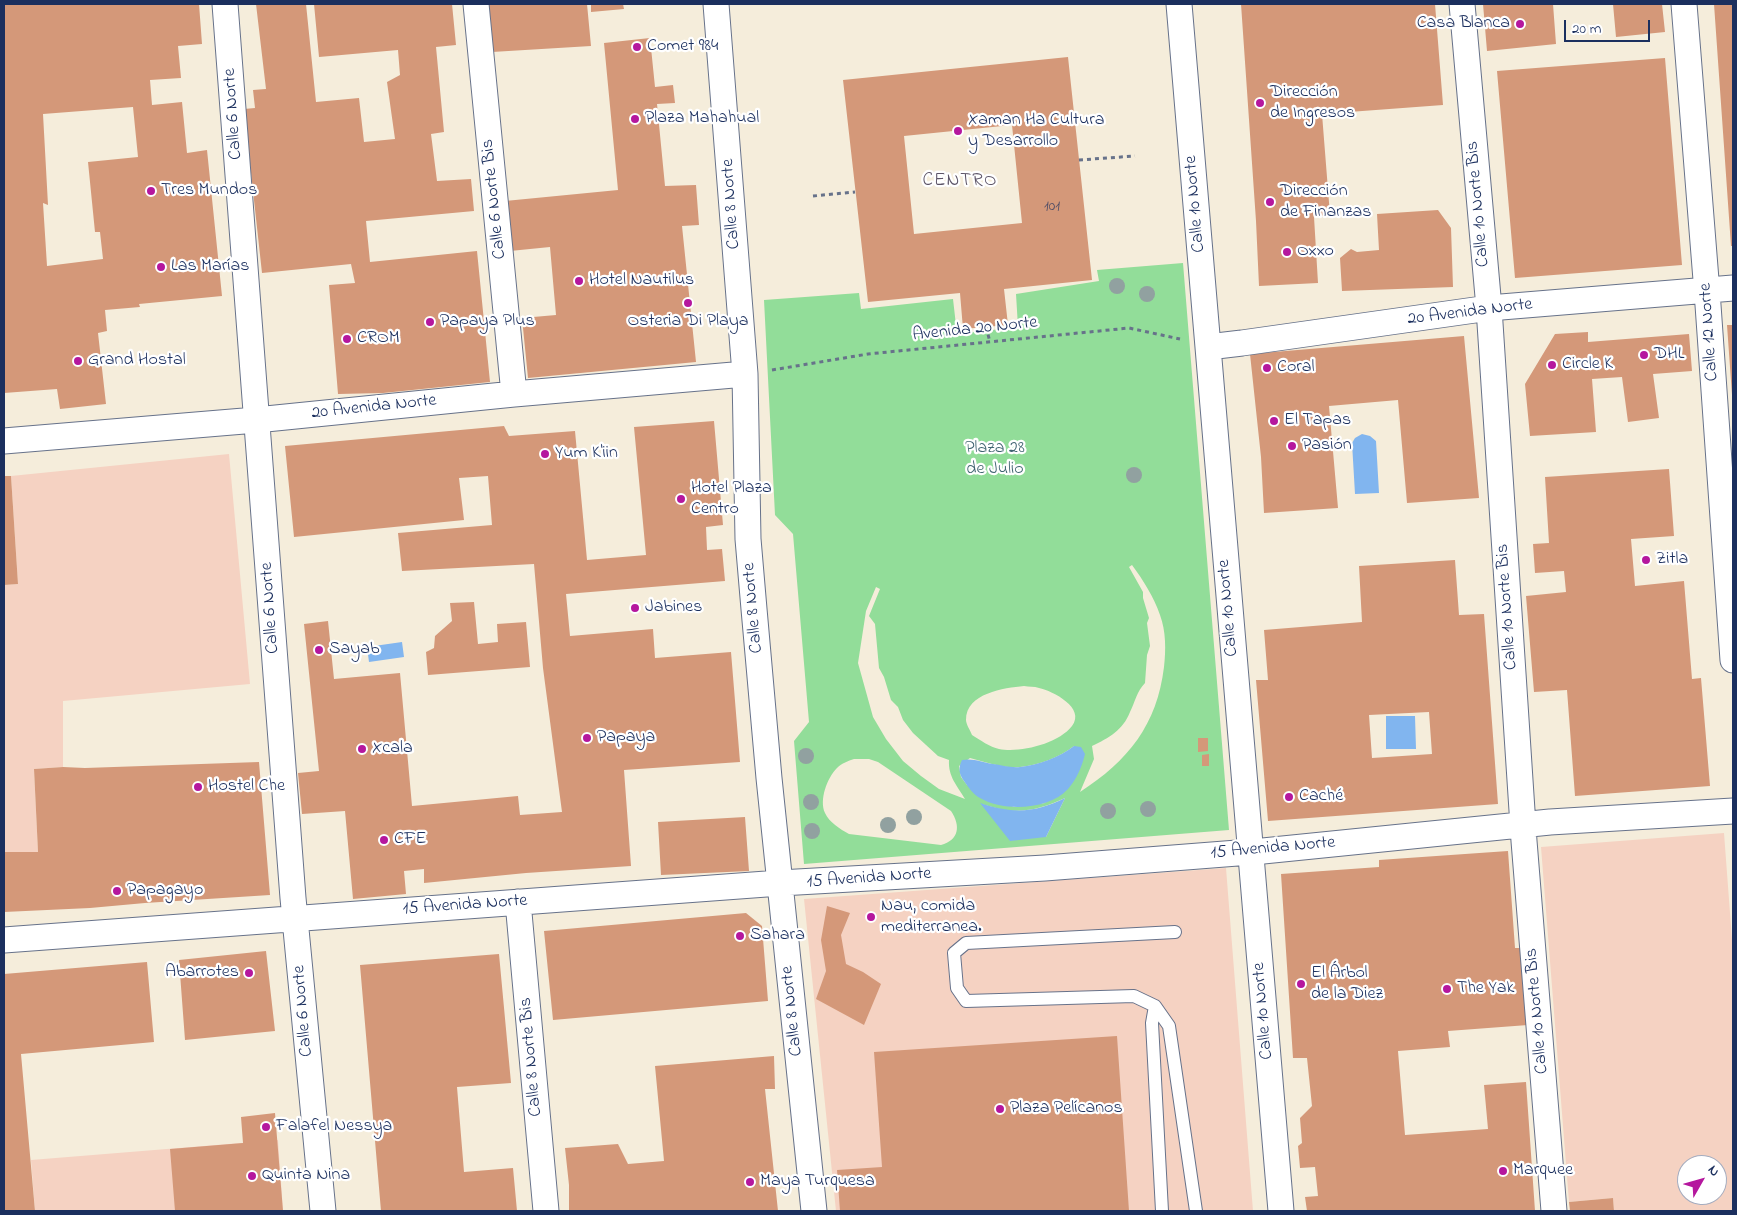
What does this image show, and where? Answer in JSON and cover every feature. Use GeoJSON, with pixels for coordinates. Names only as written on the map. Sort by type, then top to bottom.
{"type":"FeatureCollection","features":[{"type":"Feature","properties":{"kind":"street","name":"Calle 6 Norte"},"geometry":{"type":"LineString","coordinates":[[226,4],[295,919],[323,1211]]}},
{"type":"Feature","properties":{"kind":"street","name":"Calle 6 Norte Bis"},"geometry":{"type":"LineString","coordinates":[[476,4],[514,394]]}},
{"type":"Feature","properties":{"kind":"street","name":"Calle 8 Norte"},"geometry":{"type":"LineString","coordinates":[[716,4],[744,374],[748,539],[767,758],[814,1211]]}},
{"type":"Feature","properties":{"kind":"street","name":"Calle 10 Norte"},"geometry":{"type":"LineString","coordinates":[[1180,4],[1281,1211]]}},
{"type":"Feature","properties":{"kind":"street","name":"Calle 10 Norte Bis"},"geometry":{"type":"LineString","coordinates":[[1462,4],[1489,308],[1522,825],[1554,1211]]}},
{"type":"Feature","properties":{"kind":"street","name":"Calle 12 Norte"},"geometry":{"type":"LineString","coordinates":[[1684,4],[1707,291],[1733,660]]}},
{"type":"Feature","properties":{"kind":"street","name":"20 Avenida Norte"},"geometry":{"type":"LineString","coordinates":[[1208,347],[1489,308],[1733,288]]}},
{"type":"Feature","properties":{"kind":"street","name":"20 Avenida Norte"},"geometry":{"type":"LineString","coordinates":[[4,442],[744,374]]}},
{"type":"Feature","properties":{"kind":"street","name":"15 Avenida Norte"},"geometry":{"type":"LineString","coordinates":[[4,940],[780,883],[1045,868],[1250,852],[1522,825],[1733,811]]}},
{"type":"Feature","properties":{"kind":"street","name":"Calle 8 Norte Bis"},"geometry":{"type":"LineString","coordinates":[[518,902],[546,1211]]}},
{"type":"Feature","properties":{"kind":"lane"},"geometry":{"type":"LineString","coordinates":[[1175,932],[966,943],[954,953],[957,988],[966,1002],[1134,996],[1155,1006],[1169,1026],[1196,1211]]}},
{"type":"Feature","properties":{"kind":"lane"},"geometry":{"type":"LineString","coordinates":[[1155,1006],[1152,1023],[1162,1211]]}},
{"type":"Feature","properties":{"kind":"path"},"geometry":{"type":"LineString","coordinates":[[1079,160],[1134,156]]}},
{"type":"Feature","properties":{"kind":"path"},"geometry":{"type":"LineString","coordinates":[[813,196],[855,192]]}},
{"type":"Feature","properties":{"kind":"path"},"geometry":{"type":"LineString","coordinates":[[986,327],[990,342]]}},
{"type":"Feature","properties":{"kind":"path","name":"Avenida 20 Norte"},"geometry":{"type":"LineString","coordinates":[[744,374],[868,354],[1129,328],[1174,337],[1208,347]]}},
{"type":"Feature","properties":{"kind":"shaded area"},"geometry":{"type":"Polygon","coordinates":[[[229,454],[250,684],[63,701],[63,767],[34,769],[38,852],[4,852],[4,585],[18,584],[11,476],[229,454]]]}},
{"type":"Feature","properties":{"kind":"shaded area"},"geometry":{"type":"Polygon","coordinates":[[[1724,833],[1733,953],[1733,1211],[1614,1211],[1613,1198],[1569,1202],[1541,847],[1724,833]]]}},
{"type":"Feature","properties":{"kind":"shaded area","name":"Plaza Pelícanos"},"geometry":{"type":"Polygon","coordinates":[[[1226,868],[1253,1211],[836,1211],[804,899],[1226,868]]]}},
{"type":"Feature","properties":{"kind":"shaded area"},"geometry":{"type":"Polygon","coordinates":[[[278,1140],[283,1211],[35,1211],[31,1160],[278,1140]]]}},
{"type":"Feature","properties":{"kind":"green space","name":"Plaza 28 de Julio"},"geometry":{"type":"Polygon","coordinates":[[[1183,263],[1229,830],[804,864],[794,741],[809,722],[793,534],[775,515],[764,300],[859,293],[861,309],[953,299],[957,334],[1018,327],[1016,294],[1099,281],[1097,270],[1183,263]],[[1132,565],[1129,567],[1143,592],[1149,618],[1147,623],[1150,646],[1147,655],[1145,683],[1138,693],[1124,724],[1110,736],[1092,746],[1094,759],[1080,792],[1112,768],[1137,740],[1155,707],[1160,688],[1165,654],[1162,621],[1155,602],[1144,583],[1132,565]],[[876,587],[866,611],[858,663],[873,717],[886,739],[903,761],[939,789],[965,799],[952,776],[949,760],[938,756],[913,733],[903,720],[898,707],[891,700],[884,677],[879,668],[875,624],[869,616],[880,589],[876,587]],[[1035,687],[1006,688],[979,698],[968,711],[966,722],[972,735],[985,743],[999,749],[1017,750],[1028,748],[1058,738],[1072,726],[1075,713],[1066,701],[1052,693],[1035,687]],[[1074,746],[1049,760],[1020,767],[1001,766],[970,758],[959,766],[961,777],[967,785],[1014,807],[1045,803],[1074,746]],[[854,759],[841,765],[833,772],[825,789],[823,808],[829,819],[839,828],[849,834],[941,845],[952,840],[955,836],[957,827],[951,811],[878,762],[869,759],[854,759]],[[1065,798],[1049,805],[1023,811],[1014,811],[981,804],[1046,837],[1065,798]]]}},
{"type":"Feature","properties":{"kind":"water"},"geometry":{"type":"Polygon","coordinates":[[[1362,434],[1370,436],[1376,441],[1379,493],[1355,494],[1352,443],[1355,438],[1362,434]]]}},
{"type":"Feature","properties":{"kind":"water"},"geometry":{"type":"Polygon","coordinates":[[[402,642],[404,657],[369,662],[367,647],[402,642]]]}},
{"type":"Feature","properties":{"kind":"water"},"geometry":{"type":"Polygon","coordinates":[[[1386,716],[1415,716],[1416,749],[1386,749],[1386,716]]]}},
{"type":"Feature","properties":{"kind":"water"},"geometry":{"type":"Polygon","coordinates":[[[1074,746],[1081,747],[1085,754],[1081,768],[1074,781],[1060,796],[1038,805],[1013,807],[980,798],[973,793],[960,773],[962,760],[1020,767],[1048,760],[1074,746]]]}},
{"type":"Feature","properties":{"kind":"water"},"geometry":{"type":"Polygon","coordinates":[[[1065,798],[1046,837],[1010,841],[980,803],[1003,809],[1024,810],[1044,807],[1065,798]]]}},
{"type":"Feature","properties":{"kind":"building"},"geometry":{"type":"Polygon","coordinates":[[[4,4],[199,4],[202,44],[178,46],[181,78],[150,80],[152,105],[182,102],[187,153],[207,150],[222,296],[139,304],[140,307],[105,310],[107,331],[98,333],[106,404],[60,409],[57,389],[4,393],[4,4]],[[133,107],[43,114],[48,205],[43,203],[47,266],[103,259],[100,232],[95,232],[88,162],[138,157],[133,107]]]}},
{"type":"Feature","properties":{"kind":"building"},"geometry":{"type":"Polygon","coordinates":[[[256,4],[306,4],[316,102],[359,98],[364,142],[395,139],[387,82],[400,75],[398,50],[319,57],[314,4],[452,4],[456,45],[436,47],[444,132],[431,134],[437,181],[471,179],[474,211],[366,221],[370,262],[477,251],[490,382],[383,393],[338,394],[329,285],[355,283],[351,264],[262,273],[244,109],[255,108],[253,90],[266,89],[256,4]]]}},
{"type":"Feature","properties":{"kind":"building"},"geometry":{"type":"Polygon","coordinates":[[[488,4],[587,4],[591,46],[492,52],[488,4]]]}},
{"type":"Feature","properties":{"kind":"building"},"geometry":{"type":"Polygon","coordinates":[[[591,4],[623,4],[624,9],[591,12],[591,4]]]}},
{"type":"Feature","properties":{"kind":"building"},"geometry":{"type":"Polygon","coordinates":[[[1241,4],[1435,4],[1443,105],[1322,114],[1330,215],[1314,217],[1318,283],[1259,286],[1241,4]]]}},
{"type":"Feature","properties":{"kind":"building","name":"Casa Blanca"},"geometry":{"type":"Polygon","coordinates":[[[1483,4],[1553,4],[1556,44],[1487,51],[1483,4]]]}},
{"type":"Feature","properties":{"kind":"building"},"geometry":{"type":"Polygon","coordinates":[[[1613,4],[1662,4],[1665,32],[1616,37],[1613,4]]]}},
{"type":"Feature","properties":{"kind":"building"},"geometry":{"type":"Polygon","coordinates":[[[1714,4],[1733,4],[1733,246],[1731,246],[1714,4]]]}},
{"type":"Feature","properties":{"kind":"building"},"geometry":{"type":"Polygon","coordinates":[[[650,38],[655,87],[673,85],[675,103],[657,104],[665,186],[696,185],[699,225],[682,226],[696,362],[528,378],[522,318],[556,315],[550,247],[510,251],[505,201],[618,190],[604,43],[650,38]]]}},
{"type":"Feature","properties":{"kind":"building"},"geometry":{"type":"Polygon","coordinates":[[[1068,57],[1092,280],[1004,289],[1008,325],[963,329],[960,293],[868,302],[843,80],[1068,57]],[[1012,125],[904,136],[914,234],[1022,223],[1012,125]]]}},
{"type":"Feature","properties":{"kind":"building"},"geometry":{"type":"Polygon","coordinates":[[[1665,58],[1682,265],[1515,278],[1497,71],[1665,58]]]}},
{"type":"Feature","properties":{"kind":"building"},"geometry":{"type":"Polygon","coordinates":[[[1438,210],[1451,228],[1453,287],[1342,291],[1340,258],[1351,249],[1357,252],[1379,250],[1377,214],[1438,210]]]}},
{"type":"Feature","properties":{"kind":"building"},"geometry":{"type":"Polygon","coordinates":[[[1727,325],[1733,325],[1733,395],[1732,395],[1727,325]]]}},
{"type":"Feature","properties":{"kind":"building"},"geometry":{"type":"Polygon","coordinates":[[[1588,332],[1588,342],[1689,334],[1692,371],[1653,374],[1659,418],[1628,422],[1622,377],[1592,379],[1596,432],[1530,436],[1525,384],[1555,334],[1588,332]]]}},
{"type":"Feature","properties":{"kind":"building"},"geometry":{"type":"Polygon","coordinates":[[[1464,336],[1479,498],[1407,503],[1398,400],[1329,406],[1338,508],[1264,513],[1261,457],[1250,354],[1464,336]]]}},
{"type":"Feature","properties":{"kind":"building"},"geometry":{"type":"Polygon","coordinates":[[[714,421],[723,525],[706,527],[707,550],[722,549],[725,581],[566,594],[570,636],[653,629],[655,658],[731,652],[740,762],[624,770],[631,866],[526,873],[424,883],[424,869],[404,871],[406,894],[353,899],[345,811],[302,814],[298,773],[319,771],[304,624],[328,621],[334,679],[400,673],[412,806],[518,796],[520,815],[562,812],[543,668],[534,564],[402,571],[398,533],[492,525],[488,476],[459,478],[464,520],[294,537],[285,446],[504,426],[509,436],[575,431],[587,560],[646,555],[634,427],[714,421]]]}},
{"type":"Feature","properties":{"kind":"building"},"geometry":{"type":"Polygon","coordinates":[[[1669,469],[1674,536],[1631,539],[1635,586],[1684,581],[1692,679],[1701,678],[1710,786],[1575,796],[1567,690],[1534,692],[1526,596],[1566,592],[1564,571],[1535,573],[1533,544],[1549,543],[1545,477],[1669,469]]]}},
{"type":"Feature","properties":{"kind":"building"},"geometry":{"type":"Polygon","coordinates":[[[4,476],[11,476],[18,584],[4,585],[4,476]]]}},
{"type":"Feature","properties":{"kind":"building"},"geometry":{"type":"Polygon","coordinates":[[[1455,560],[1459,615],[1484,614],[1498,804],[1268,821],[1256,680],[1268,680],[1264,630],[1362,622],[1359,566],[1455,560]],[[1429,712],[1369,715],[1372,758],[1432,754],[1429,712]]]}},
{"type":"Feature","properties":{"kind":"building"},"geometry":{"type":"Polygon","coordinates":[[[474,602],[478,644],[498,642],[497,624],[526,622],[530,667],[428,675],[426,652],[434,648],[435,636],[452,621],[450,603],[474,602]]]}},
{"type":"Feature","properties":{"kind":"building"},"geometry":{"type":"Polygon","coordinates":[[[1198,738],[1208,738],[1208,751],[1198,752],[1198,738]]]}},
{"type":"Feature","properties":{"kind":"building"},"geometry":{"type":"Polygon","coordinates":[[[1209,754],[1209,766],[1202,766],[1202,755],[1209,754]]]}},
{"type":"Feature","properties":{"kind":"building"},"geometry":{"type":"Polygon","coordinates":[[[259,762],[270,895],[4,912],[4,852],[38,852],[34,769],[259,762]]]}},
{"type":"Feature","properties":{"kind":"building"},"geometry":{"type":"Polygon","coordinates":[[[745,817],[749,871],[661,875],[658,822],[745,817]]]}},
{"type":"Feature","properties":{"kind":"building"},"geometry":{"type":"Polygon","coordinates":[[[1508,851],[1515,948],[1522,948],[1528,1025],[1448,1031],[1450,1047],[1398,1051],[1405,1135],[1488,1129],[1484,1085],[1526,1082],[1535,1211],[1307,1211],[1305,1197],[1318,1196],[1315,1167],[1300,1168],[1298,1146],[1302,1143],[1300,1118],[1312,1106],[1307,1058],[1293,1058],[1281,874],[1379,867],[1379,860],[1508,851]]]}},
{"type":"Feature","properties":{"kind":"building"},"geometry":{"type":"Polygon","coordinates":[[[827,906],[850,913],[841,935],[846,964],[881,984],[864,1025],[816,999],[826,971],[821,940],[827,906]]]}},
{"type":"Feature","properties":{"kind":"building"},"geometry":{"type":"Polygon","coordinates":[[[746,913],[762,926],[768,1001],[553,1020],[544,931],[746,913]]]}},
{"type":"Feature","properties":{"kind":"building"},"geometry":{"type":"Polygon","coordinates":[[[266,951],[275,1031],[185,1040],[179,960],[266,951]]]}},
{"type":"Feature","properties":{"kind":"building"},"geometry":{"type":"Polygon","coordinates":[[[499,954],[511,1083],[457,1087],[464,1172],[513,1168],[517,1211],[381,1211],[360,965],[499,954]]]}},
{"type":"Feature","properties":{"kind":"building"},"geometry":{"type":"Polygon","coordinates":[[[147,962],[154,1042],[21,1054],[35,1211],[4,1211],[4,974],[147,962]]]}},
{"type":"Feature","properties":{"kind":"building","name":"Plaza Pelícanos"},"geometry":{"type":"Polygon","coordinates":[[[1117,1036],[1129,1211],[840,1211],[837,1170],[882,1167],[874,1052],[1117,1036]]]}},
{"type":"Feature","properties":{"kind":"building"},"geometry":{"type":"Polygon","coordinates":[[[774,1056],[775,1089],[765,1089],[778,1211],[569,1211],[569,1185],[565,1148],[618,1144],[628,1164],[664,1161],[655,1066],[774,1056]]]}},
{"type":"Feature","properties":{"kind":"building"},"geometry":{"type":"Polygon","coordinates":[[[275,1113],[283,1211],[175,1211],[170,1149],[243,1143],[241,1117],[275,1113]]]}},
{"type":"Feature","properties":{"kind":"building"},"geometry":{"type":"Polygon","coordinates":[[[1613,1198],[1614,1211],[1570,1211],[1569,1202],[1613,1198]]]}},
{"type":"Feature","properties":{"kind":"place","name":"Casa Blanca"},"geometry":{"type":"Point","coordinates":[1520,24]}},
{"type":"Feature","properties":{"kind":"place","name":"Comet 984"},"geometry":{"type":"Point","coordinates":[637,47]}},
{"type":"Feature","properties":{"kind":"place","name":"Dirección de Ingresos"},"geometry":{"type":"Point","coordinates":[1260,103]}},
{"type":"Feature","properties":{"kind":"place","name":"Plaza Mahahual"},"geometry":{"type":"Point","coordinates":[635,119]}},
{"type":"Feature","properties":{"kind":"place","name":"Xaman Ha Cultura y Desarrollo"},"geometry":{"type":"Point","coordinates":[958,131]}},
{"type":"Feature","properties":{"kind":"place","name":"Tres Mundos"},"geometry":{"type":"Point","coordinates":[151,191]}},
{"type":"Feature","properties":{"kind":"place","name":"Dirección de Finanzas"},"geometry":{"type":"Point","coordinates":[1270,202]}},
{"type":"Feature","properties":{"kind":"place","name":"Oxxo"},"geometry":{"type":"Point","coordinates":[1287,252]}},
{"type":"Feature","properties":{"kind":"place","name":"Las Marías"},"geometry":{"type":"Point","coordinates":[161,267]}},
{"type":"Feature","properties":{"kind":"place","name":"Hotel Nautilus"},"geometry":{"type":"Point","coordinates":[579,281]}},
{"type":"Feature","properties":{"kind":"place","name":"Osteria Di Playa"},"geometry":{"type":"Point","coordinates":[688,303]}},
{"type":"Feature","properties":{"kind":"place","name":"Papaya Plus"},"geometry":{"type":"Point","coordinates":[430,322]}},
{"type":"Feature","properties":{"kind":"place","name":"CROM"},"geometry":{"type":"Point","coordinates":[347,339]}},
{"type":"Feature","properties":{"kind":"place","name":"DHL"},"geometry":{"type":"Point","coordinates":[1644,355]}},
{"type":"Feature","properties":{"kind":"place","name":"Grand Hostal"},"geometry":{"type":"Point","coordinates":[78,361]}},
{"type":"Feature","properties":{"kind":"place","name":"Circle K"},"geometry":{"type":"Point","coordinates":[1552,365]}},
{"type":"Feature","properties":{"kind":"place","name":"Coral"},"geometry":{"type":"Point","coordinates":[1267,368]}},
{"type":"Feature","properties":{"kind":"place","name":"El Tapas"},"geometry":{"type":"Point","coordinates":[1274,421]}},
{"type":"Feature","properties":{"kind":"place","name":"Pasión"},"geometry":{"type":"Point","coordinates":[1292,446]}},
{"type":"Feature","properties":{"kind":"place","name":"Yum K'iin"},"geometry":{"type":"Point","coordinates":[545,454]}},
{"type":"Feature","properties":{"kind":"place","name":"Hotel Plaza Centro"},"geometry":{"type":"Point","coordinates":[681,499]}},
{"type":"Feature","properties":{"kind":"place","name":"Zitla"},"geometry":{"type":"Point","coordinates":[1646,560]}},
{"type":"Feature","properties":{"kind":"place","name":"Jabines"},"geometry":{"type":"Point","coordinates":[635,608]}},
{"type":"Feature","properties":{"kind":"place","name":"Sayab"},"geometry":{"type":"Point","coordinates":[319,650]}},
{"type":"Feature","properties":{"kind":"place","name":"Papaya"},"geometry":{"type":"Point","coordinates":[587,738]}},
{"type":"Feature","properties":{"kind":"place","name":"Xcala"},"geometry":{"type":"Point","coordinates":[362,749]}},
{"type":"Feature","properties":{"kind":"place","name":"Hostel Che"},"geometry":{"type":"Point","coordinates":[198,787]}},
{"type":"Feature","properties":{"kind":"place","name":"Caché"},"geometry":{"type":"Point","coordinates":[1289,797]}},
{"type":"Feature","properties":{"kind":"place","name":"CFE"},"geometry":{"type":"Point","coordinates":[384,840]}},
{"type":"Feature","properties":{"kind":"place","name":"Papagayo"},"geometry":{"type":"Point","coordinates":[117,891]}},
{"type":"Feature","properties":{"kind":"place","name":"Nau, comida mediterranea."},"geometry":{"type":"Point","coordinates":[871,917]}},
{"type":"Feature","properties":{"kind":"place","name":"Sahara"},"geometry":{"type":"Point","coordinates":[740,936]}},
{"type":"Feature","properties":{"kind":"place","name":"Abarrotes"},"geometry":{"type":"Point","coordinates":[249,973]}},
{"type":"Feature","properties":{"kind":"place","name":"El Árbol de la Diez"},"geometry":{"type":"Point","coordinates":[1301,984]}},
{"type":"Feature","properties":{"kind":"place","name":"The Yak"},"geometry":{"type":"Point","coordinates":[1447,989]}},
{"type":"Feature","properties":{"kind":"place","name":"Plaza Pelícanos"},"geometry":{"type":"Point","coordinates":[1000,1109]}},
{"type":"Feature","properties":{"kind":"place","name":"Falafel Nessya"},"geometry":{"type":"Point","coordinates":[266,1127]}},
{"type":"Feature","properties":{"kind":"place","name":"Marquee"},"geometry":{"type":"Point","coordinates":[1503,1171]}},
{"type":"Feature","properties":{"kind":"place","name":"Quinta Nina"},"geometry":{"type":"Point","coordinates":[252,1176]}},
{"type":"Feature","properties":{"kind":"place","name":"Maya Turquesa"},"geometry":{"type":"Point","coordinates":[750,1182]}},
{"type":"Feature","properties":{"kind":"district","name":"CENTRO"},"geometry":{"type":"Point","coordinates":[960,182]}}]}
